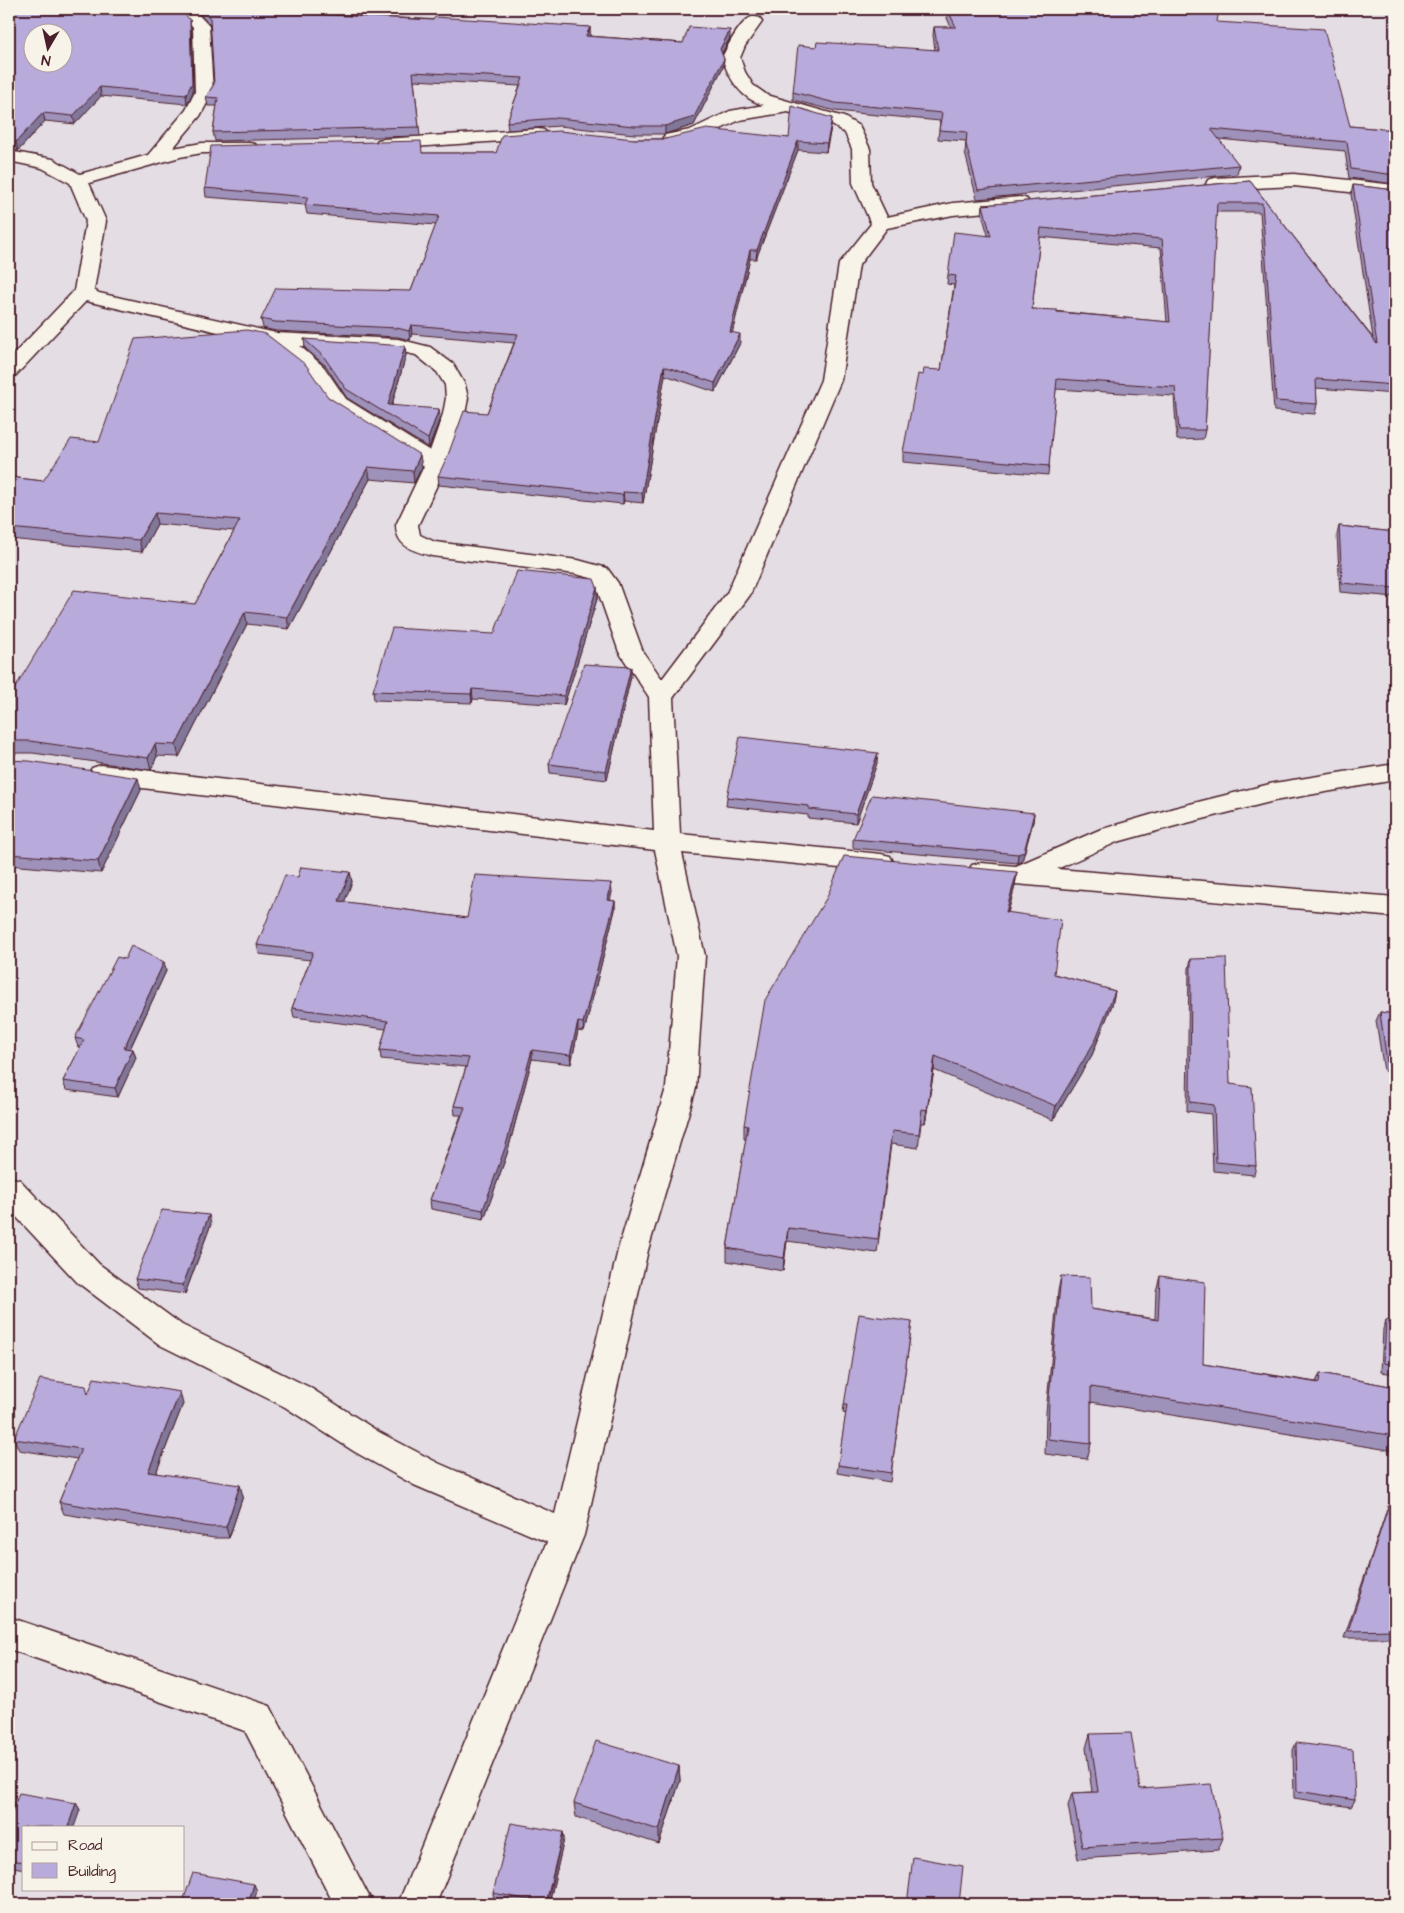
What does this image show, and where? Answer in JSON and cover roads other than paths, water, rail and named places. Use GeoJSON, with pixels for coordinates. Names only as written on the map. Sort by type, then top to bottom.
{"type":"FeatureCollection","features":[{"type":"Feature","properties":{"kind":"street"},"geometry":{"type":"LineString","coordinates":[[153,160],[194,112],[204,92],[201,26],[184,9]]}},
{"type":"Feature","properties":{"kind":"street"},"geometry":{"type":"LineString","coordinates":[[754,22],[737,44],[731,58],[736,72],[746,88],[761,99],[838,121],[853,130],[861,149],[862,183],[881,224]]}},
{"type":"Feature","properties":{"kind":"street"},"geometry":{"type":"LineString","coordinates":[[657,141],[695,134],[736,116],[789,107]]}},
{"type":"Feature","properties":{"kind":"street"},"geometry":{"type":"LineString","coordinates":[[367,145],[552,134]]}},
{"type":"Feature","properties":{"kind":"street"},"geometry":{"type":"LineString","coordinates":[[78,180],[178,152],[202,148],[267,148]]}},
{"type":"Feature","properties":{"kind":"street"},"geometry":{"type":"LineString","coordinates":[[9,156],[47,163],[78,180],[96,221],[84,292],[9,371]]}},
{"type":"Feature","properties":{"kind":"street"},"geometry":{"type":"LineString","coordinates":[[1196,186],[1294,180],[1395,191]]}},
{"type":"Feature","properties":{"kind":"street"},"geometry":{"type":"LineString","coordinates":[[661,696],[738,595],[831,380],[849,264],[881,224],[953,209],[1045,201]]}},
{"type":"Feature","properties":{"kind":"street"},"geometry":{"type":"LineString","coordinates":[[84,292],[105,301],[276,340],[398,345],[423,351],[446,368],[455,385],[457,398],[454,414],[436,464],[406,524],[406,534],[413,542],[432,549],[578,567],[599,573],[606,583],[631,652],[661,696],[667,842],[691,956],[681,1088],[633,1250],[567,1535],[417,1904]]}},
{"type":"Feature","properties":{"kind":"street"},"geometry":{"type":"LineString","coordinates":[[276,340],[290,348],[317,371],[338,403],[436,464]]}},
{"type":"Feature","properties":{"kind":"street"},"geometry":{"type":"LineString","coordinates":[[78,771],[667,842],[901,864]]}},
{"type":"Feature","properties":{"kind":"street"},"geometry":{"type":"LineString","coordinates":[[1018,875],[1108,836],[1174,817],[1274,792],[1395,772]]}},
{"type":"Feature","properties":{"kind":"street"},"geometry":{"type":"LineString","coordinates":[[960,870],[1395,907]]}},
{"type":"Feature","properties":{"kind":"street"},"geometry":{"type":"LineString","coordinates":[[9,1189],[88,1273],[171,1335],[297,1397],[367,1442],[426,1474],[567,1535]]}},
{"type":"Feature","properties":{"kind":"street"},"geometry":{"type":"LineString","coordinates":[[9,1633],[257,1718],[354,1904]]}}]}
